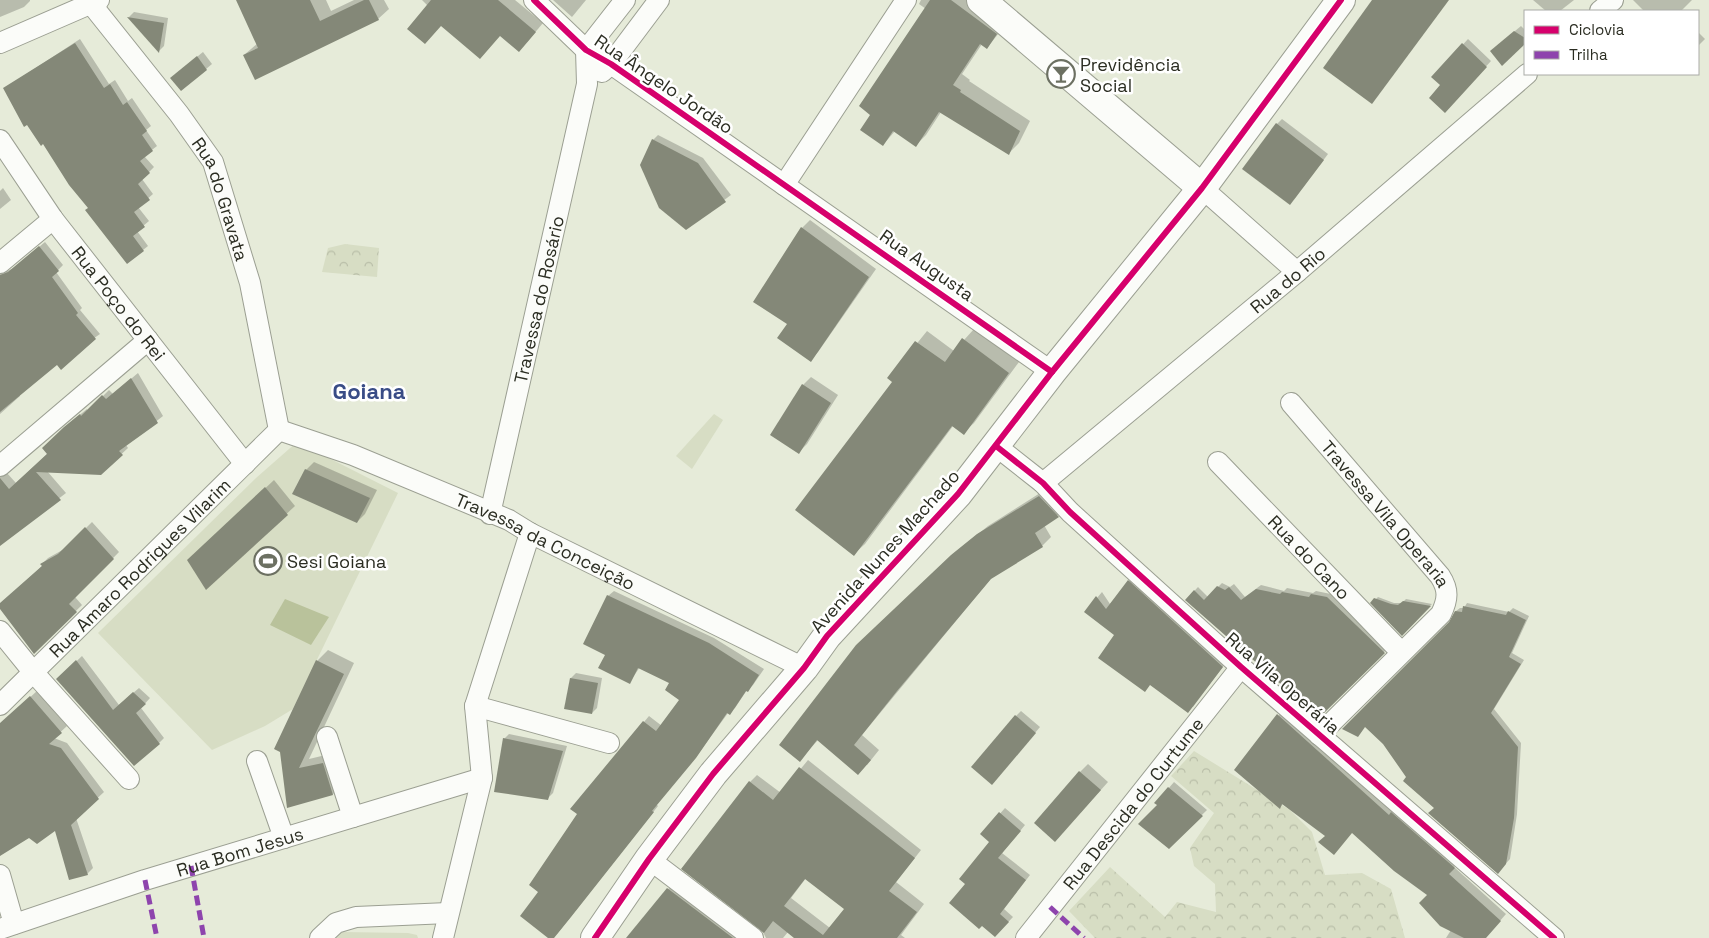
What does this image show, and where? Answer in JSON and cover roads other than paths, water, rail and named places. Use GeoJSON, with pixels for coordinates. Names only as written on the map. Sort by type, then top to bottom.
{"type":"FeatureCollection","features":[{"type":"Feature","properties":{"kind":"street","name":"Rua Ângelo Jordão"},"geometry":{"type":"LineString","coordinates":[[534,0],[586,50],[611,64],[784,185]]}},
{"type":"Feature","properties":{"kind":"street"},"geometry":{"type":"LineString","coordinates":[[586,50],[625,0]]}},
{"type":"Feature","properties":{"kind":"street"},"geometry":{"type":"LineString","coordinates":[[588,84],[611,64],[659,0]]}},
{"type":"Feature","properties":{"kind":"street"},"geometry":{"type":"LineString","coordinates":[[784,185],[906,0]]}},
{"type":"Feature","properties":{"kind":"street"},"geometry":{"type":"LineString","coordinates":[[981,0],[1202,188],[1297,272]]}},
{"type":"Feature","properties":{"kind":"street","name":"Avenida Nunes Machado"},"geometry":{"type":"LineString","coordinates":[[595,938],[649,859],[713,774],[804,668],[827,636],[958,494],[1052,372],[1202,188],[1341,0]]}},
{"type":"Feature","properties":{"kind":"street"},"geometry":{"type":"LineString","coordinates":[[1601,10],[1613,0]]}},
{"type":"Feature","properties":{"kind":"street"},"geometry":{"type":"LineString","coordinates":[[0,43],[92,1]]}},
{"type":"Feature","properties":{"kind":"street","name":"Rua do Gravata"},"geometry":{"type":"LineString","coordinates":[[92,1],[180,114],[213,162],[250,283],[279,430]]}},
{"type":"Feature","properties":{"kind":"street","name":"Travessa do Rosário"},"geometry":{"type":"LineString","coordinates":[[490,514],[588,84],[586,50]]}},
{"type":"Feature","properties":{"kind":"street","name":"Rua do Rio"},"geometry":{"type":"LineString","coordinates":[[1043,483],[1297,272],[1526,75]]}},
{"type":"Feature","properties":{"kind":"street","name":"Rua Poço do Rei"},"geometry":{"type":"LineString","coordinates":[[0,140],[53,220],[245,464]]}},
{"type":"Feature","properties":{"kind":"street","name":"Rua Augusta"},"geometry":{"type":"LineString","coordinates":[[784,185],[1052,372]]}},
{"type":"Feature","properties":{"kind":"street"},"geometry":{"type":"LineString","coordinates":[[0,263],[53,220]]}},
{"type":"Feature","properties":{"kind":"street"},"geometry":{"type":"LineString","coordinates":[[0,466],[148,340]]}},
{"type":"Feature","properties":{"kind":"street","name":"Travessa Vila Operaria"},"geometry":{"type":"LineString","coordinates":[[1291,403],[1440,576],[1448,588],[1447,601],[1441,614],[1319,735]]}},
{"type":"Feature","properties":{"kind":"street","name":"Rua Amaro Rodrigues Vilarim"},"geometry":{"type":"LineString","coordinates":[[0,705],[279,430]]}},
{"type":"Feature","properties":{"kind":"street","name":"Travessa da Conceição"},"geometry":{"type":"LineString","coordinates":[[279,430],[353,455],[490,514],[509,520],[530,533],[804,668]]}},
{"type":"Feature","properties":{"kind":"street","name":"Rua Vila Operária"},"geometry":{"type":"LineString","coordinates":[[996,446],[1043,483],[1070,512],[1240,667],[1554,938]]}},
{"type":"Feature","properties":{"kind":"street","name":"Rua do Cano"},"geometry":{"type":"LineString","coordinates":[[1218,462],[1401,652]]}},
{"type":"Feature","properties":{"kind":"street"},"geometry":{"type":"LineString","coordinates":[[443,938],[482,778],[475,706],[530,533]]}},
{"type":"Feature","properties":{"kind":"street"},"geometry":{"type":"LineString","coordinates":[[0,630],[34,673],[129,779]]}},
{"type":"Feature","properties":{"kind":"street","name":"Rua Descida do Curtume"},"geometry":{"type":"LineString","coordinates":[[1026,938],[1240,667]]}},
{"type":"Feature","properties":{"kind":"street"},"geometry":{"type":"LineString","coordinates":[[475,706],[609,742]]}},
{"type":"Feature","properties":{"kind":"street"},"geometry":{"type":"LineString","coordinates":[[327,737],[353,817]]}},
{"type":"Feature","properties":{"kind":"street"},"geometry":{"type":"LineString","coordinates":[[257,761],[284,838]]}},
{"type":"Feature","properties":{"kind":"street","name":"Rua Bom Jesus"},"geometry":{"type":"LineString","coordinates":[[7,927],[145,880],[482,778]]}},
{"type":"Feature","properties":{"kind":"street"},"geometry":{"type":"LineString","coordinates":[[649,859],[753,938]]}},
{"type":"Feature","properties":{"kind":"street"},"geometry":{"type":"LineString","coordinates":[[0,875],[7,927]]}},
{"type":"Feature","properties":{"kind":"street"},"geometry":{"type":"LineString","coordinates":[[320,938],[336,923],[356,918],[448,913]]}},
{"type":"Feature","properties":{"kind":"place","name":"Previdência Social"},"geometry":{"type":"Point","coordinates":[1061,74]}},
{"type":"Feature","properties":{"kind":"place","name":"Sesi Goiana"},"geometry":{"type":"Point","coordinates":[268,561]}},
{"type":"Feature","properties":{"kind":"district","name":"Goiana"},"geometry":{"type":"Point","coordinates":[369,391]}}]}
